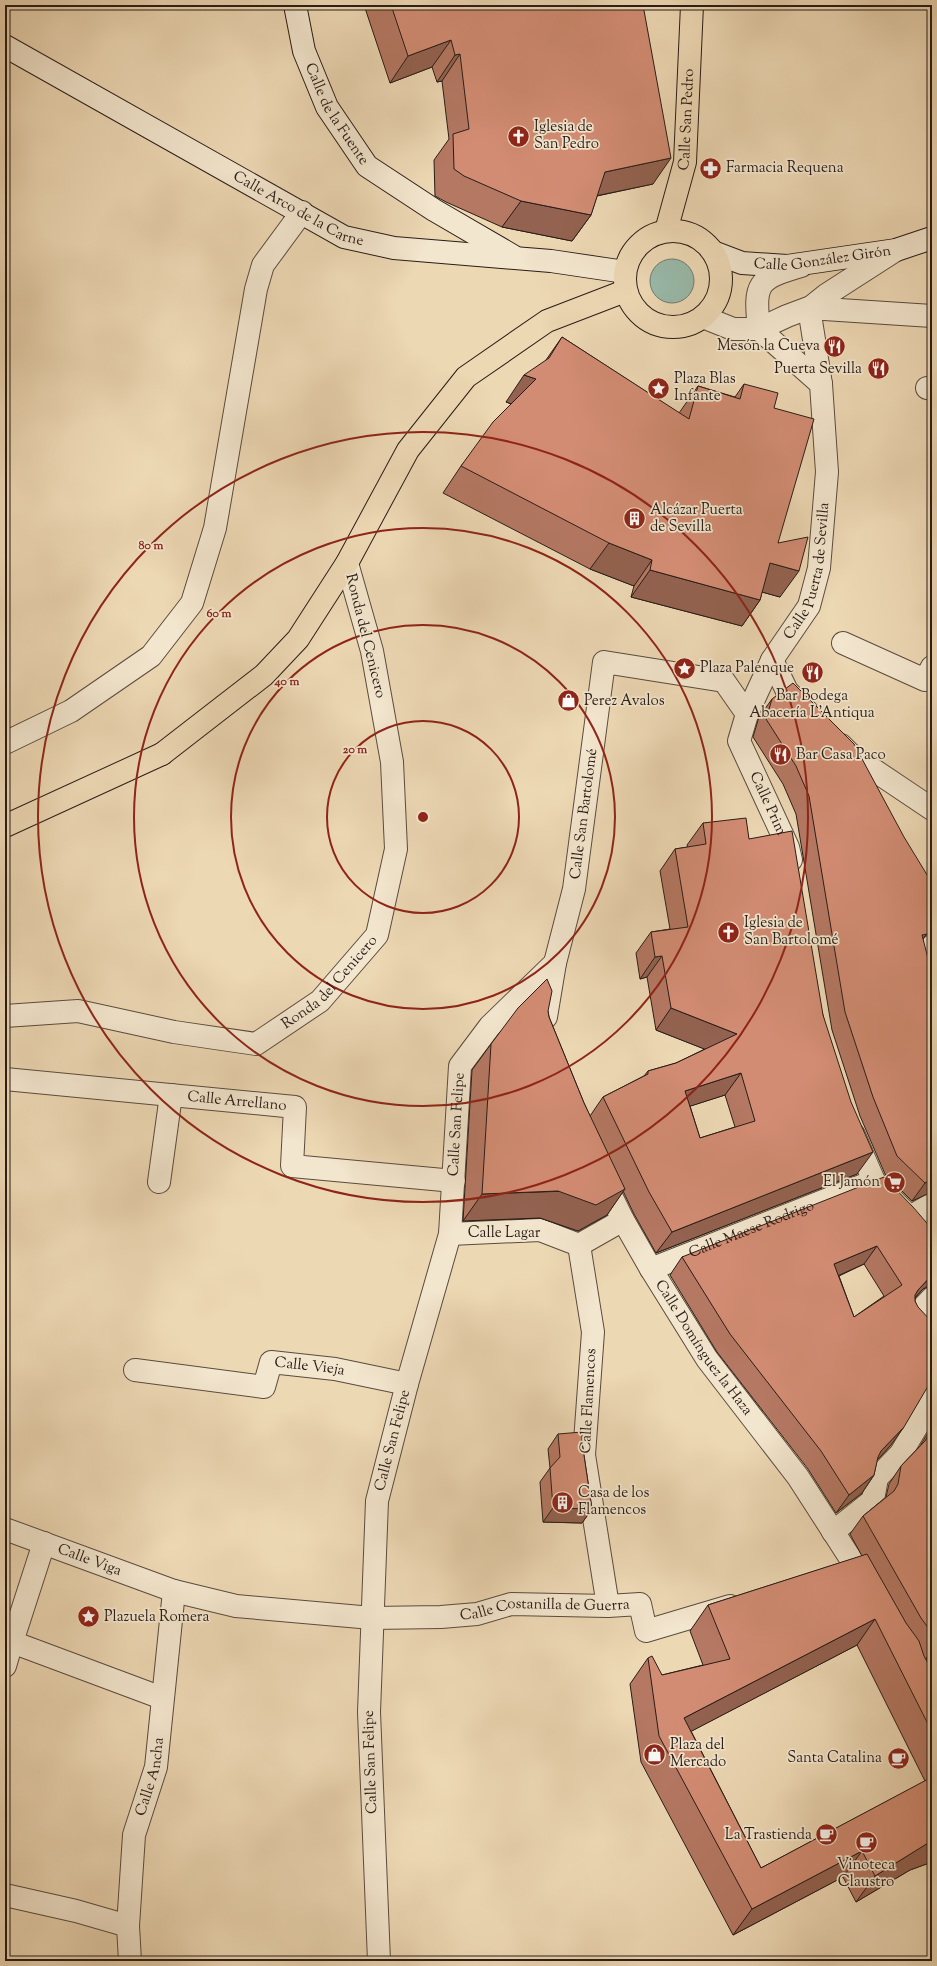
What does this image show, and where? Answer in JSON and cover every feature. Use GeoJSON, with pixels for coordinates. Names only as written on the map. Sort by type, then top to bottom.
{"type":"FeatureCollection","features":[{"type":"Feature","properties":{"kind":"main road","name":"Calle San Pedro"},"geometry":{"type":"LineString","coordinates":[[666,231],[685,162],[692,5]]}},
{"type":"Feature","properties":{"kind":"main road"},"geometry":{"type":"LineString","coordinates":[[666,231],[679,231],[692,235],[704,242],[713,252],[719,264],[721,279],[719,294],[713,307],[693,324],[680,328],[668,328],[654,324],[641,316],[631,305],[625,281],[629,257],[639,244],[652,236],[666,231]]}},
{"type":"Feature","properties":{"kind":"main road"},"geometry":{"type":"LineString","coordinates":[[5,826],[162,754],[264,675],[298,639],[347,563],[408,450],[466,377],[547,321],[625,281]]}},
{"type":"Feature","properties":{"kind":"street","name":"Calle de la Fuente"},"geometry":{"type":"LineString","coordinates":[[295,5],[304,51],[327,107],[346,138],[367,166],[434,210],[517,258]]}},
{"type":"Feature","properties":{"kind":"street","name":"Calle Arco de la Carne"},"geometry":{"type":"LineString","coordinates":[[5,46],[344,237],[394,248],[517,258],[625,281]]}},
{"type":"Feature","properties":{"kind":"street"},"geometry":{"type":"LineString","coordinates":[[5,743],[71,711],[151,656],[192,603],[215,528],[256,289],[263,265],[302,212]]}},
{"type":"Feature","properties":{"kind":"street","name":"Calle González Girón"},"geometry":{"type":"LineString","coordinates":[[713,252],[742,263],[787,266],[896,250],[932,238]]}},
{"type":"Feature","properties":{"kind":"street"},"geometry":{"type":"LineString","coordinates":[[703,317],[734,329],[759,329],[809,308],[896,250]]}},
{"type":"Feature","properties":{"kind":"street"},"geometry":{"type":"LineString","coordinates":[[819,261],[776,273],[763,281],[756,303],[759,329],[821,384]]}},
{"type":"Feature","properties":{"kind":"street"},"geometry":{"type":"LineString","coordinates":[[809,308],[932,316]]}},
{"type":"Feature","properties":{"kind":"street","name":"Calle Puerta de Sevilla"},"geometry":{"type":"LineString","coordinates":[[747,714],[772,660],[810,606],[821,557],[827,472],[821,384],[809,308]]}},
{"type":"Feature","properties":{"kind":"street","name":"Ronda del Cenicero"},"geometry":{"type":"LineString","coordinates":[[5,1016],[78,1011],[174,1032],[256,1044],[320,1001],[377,935],[396,849],[392,762],[372,651],[347,563]]}},
{"type":"Feature","properties":{"kind":"street"},"geometry":{"type":"LineString","coordinates":[[843,644],[925,680],[932,667]]}},
{"type":"Feature","properties":{"kind":"street"},"geometry":{"type":"LineString","coordinates":[[772,660],[787,691],[850,754],[932,809]]}},
{"type":"Feature","properties":{"kind":"street","name":"Calle San Bartolomé"},"geometry":{"type":"LineString","coordinates":[[555,963],[574,890],[604,662],[724,681],[747,714]]}},
{"type":"Feature","properties":{"kind":"street","name":"Calle Prim"},"geometry":{"type":"LineString","coordinates":[[747,714],[739,741],[788,847],[794,878]]}},
{"type":"Feature","properties":{"kind":"street"},"geometry":{"type":"LineString","coordinates":[[850,754],[872,795]]}},
{"type":"Feature","properties":{"kind":"street"},"geometry":{"type":"LineString","coordinates":[[932,946],[926,954],[932,969]]}},
{"type":"Feature","properties":{"kind":"street"},"geometry":{"type":"LineString","coordinates":[[542,1039],[555,963]]}},
{"type":"Feature","properties":{"kind":"street","name":"Calle San Felipe"},"geometry":{"type":"LineString","coordinates":[[380,1961],[369,1712],[377,1502],[407,1384],[450,1234],[460,1066],[490,1026],[555,963]]}},
{"type":"Feature","properties":{"kind":"street","name":"Calle Arrellano"},"geometry":{"type":"LineString","coordinates":[[5,1079],[295,1107],[292,1166],[454,1181]]}},
{"type":"Feature","properties":{"kind":"street"},"geometry":{"type":"LineString","coordinates":[[159,1182],[171,1095]]}},
{"type":"Feature","properties":{"kind":"street"},"geometry":{"type":"LineString","coordinates":[[845,1113],[874,1181],[910,1217],[932,1245]]}},
{"type":"Feature","properties":{"kind":"street","name":"Calle Domínguez la Haza"},"geometry":{"type":"LineString","coordinates":[[593,1159],[623,1220],[651,1269],[707,1359],[798,1477],[854,1564],[876,1603]]}},
{"type":"Feature","properties":{"kind":"street","name":"Calle Maese Rodrigo"},"geometry":{"type":"LineString","coordinates":[[651,1269],[874,1181]]}},
{"type":"Feature","properties":{"kind":"street"},"geometry":{"type":"LineString","coordinates":[[910,1217],[932,1204]]}},
{"type":"Feature","properties":{"kind":"street"},"geometry":{"type":"LineString","coordinates":[[579,1245],[623,1220]]}},
{"type":"Feature","properties":{"kind":"street","name":"Calle Lagar"},"geometry":{"type":"LineString","coordinates":[[450,1234],[540,1230],[579,1245]]}},
{"type":"Feature","properties":{"kind":"street","name":"Calle Flamencos"},"geometry":{"type":"LineString","coordinates":[[579,1245],[593,1332],[584,1455],[608,1606]]}},
{"type":"Feature","properties":{"kind":"street"},"geometry":{"type":"LineString","coordinates":[[932,1298],[914,1317],[932,1336]]}},
{"type":"Feature","properties":{"kind":"street","name":"Calle Vieja"},"geometry":{"type":"LineString","coordinates":[[135,1370],[264,1387],[271,1362],[335,1369],[407,1384]]}},
{"type":"Feature","properties":{"kind":"street"},"geometry":{"type":"LineString","coordinates":[[834,1532],[873,1500],[877,1478],[901,1453],[931,1403],[930,1370],[932,1368]]}},
{"type":"Feature","properties":{"kind":"street","name":"Calle Viga"},"geometry":{"type":"LineString","coordinates":[[5,1529],[174,1591],[236,1606],[372,1618]]}},
{"type":"Feature","properties":{"kind":"street"},"geometry":{"type":"LineString","coordinates":[[5,1666],[44,1543]]}},
{"type":"Feature","properties":{"kind":"street"},"geometry":{"type":"LineString","coordinates":[[833,1571],[854,1564]]}},
{"type":"Feature","properties":{"kind":"street","name":"Calle Ancha"},"geometry":{"type":"LineString","coordinates":[[130,1961],[128,1926],[134,1835],[156,1767],[174,1591]]}},
{"type":"Feature","properties":{"kind":"street","name":"Calle Costanilla de Guerra"},"geometry":{"type":"LineString","coordinates":[[372,1618],[441,1617],[477,1614],[511,1604],[608,1606],[640,1604],[646,1631],[746,1600]]}},
{"type":"Feature","properties":{"kind":"street"},"geometry":{"type":"LineString","coordinates":[[12,1642],[162,1698]]}},
{"type":"Feature","properties":{"kind":"street"},"geometry":{"type":"LineString","coordinates":[[5,1895],[76,1911],[128,1926]]}},
{"type":"Feature","properties":{"kind":"shaded area"},"geometry":{"type":"Polygon","coordinates":[[[668,259],[676,259],[681,260],[688,265],[693,272],[693,290],[688,297],[681,302],[668,303],[660,300],[653,293],[650,285],[650,277],[653,269],[660,262],[668,259]]]}},
{"type":"Feature","properties":{"kind":"building","name":"Iglesia de San Pedro"},"geometry":{"type":"Polygon","coordinates":[[[391,5],[643,5],[671,158],[605,172],[591,215],[521,201],[464,176],[454,169],[453,134],[469,129],[460,54],[455,55],[451,40],[408,56],[391,5]]]}},
{"type":"Feature","properties":{"kind":"building","name":"Alcázar Puerta de Sevilla"},"geometry":{"type":"Polygon","coordinates":[[[562,337],[689,419],[698,386],[740,399],[744,384],[778,393],[774,408],[814,419],[778,543],[808,537],[799,571],[770,563],[760,600],[650,570],[652,560],[609,543],[461,466],[493,422],[536,379],[524,375],[549,358],[562,337]]]}},
{"type":"Feature","properties":{"kind":"building"},"geometry":{"type":"Polygon","coordinates":[[[793,683],[854,744],[904,837],[932,883],[932,925],[927,934],[922,935],[932,974],[932,1179],[925,1183],[897,1156],[873,1097],[845,1012],[809,796],[796,766],[766,719],[772,699],[793,683]]]}},
{"type":"Feature","properties":{"kind":"building"},"geometry":{"type":"Polygon","coordinates":[[[746,818],[749,839],[792,831],[823,1015],[851,1102],[873,1152],[672,1232],[649,1192],[603,1097],[648,1074],[648,1071],[676,1063],[737,1034],[671,1008],[662,956],[655,957],[651,932],[688,927],[675,849],[706,844],[703,823],[746,818]],[[741,1073],[685,1091],[700,1138],[755,1121],[741,1073]]]}},
{"type":"Feature","properties":{"kind":"building"},"geometry":{"type":"Polygon","coordinates":[[[547,979],[552,991],[548,1011],[549,1017],[584,1103],[625,1189],[596,1205],[558,1191],[482,1194],[491,1044],[518,1008],[547,979]]]}},
{"type":"Feature","properties":{"kind":"building"},"geometry":{"type":"Polygon","coordinates":[[[884,1177],[932,1229],[932,1275],[915,1295],[915,1301],[918,1307],[932,1322],[932,1348],[930,1352],[931,1381],[904,1427],[881,1451],[874,1475],[849,1495],[821,1451],[730,1334],[682,1257],[884,1177]],[[877,1246],[834,1264],[854,1317],[902,1285],[877,1246]]]}},
{"type":"Feature","properties":{"kind":"building"},"geometry":{"type":"Polygon","coordinates":[[[932,1429],[932,1633],[921,1618],[863,1516],[894,1491],[898,1484],[901,1466],[925,1441],[932,1429]]]}},
{"type":"Feature","properties":{"kind":"building"},"geometry":{"type":"Polygon","coordinates":[[[582,1432],[582,1442],[592,1509],[553,1508],[550,1468],[560,1457],[558,1434],[582,1432]]]}},
{"type":"Feature","properties":{"kind":"building"},"geometry":{"type":"Polygon","coordinates":[[[867,1554],[906,1623],[919,1641],[924,1656],[932,1671],[932,1732],[875,1619],[684,1718],[761,1868],[932,1777],[932,1842],[875,1876],[862,1851],[752,1909],[659,1736],[648,1658],[652,1656],[662,1675],[730,1659],[708,1605],[867,1554]]]}},
{"type":"Feature","properties":{"kind":"place","name":"Iglesia de San Pedro"},"geometry":{"type":"Point","coordinates":[518,136]}},
{"type":"Feature","properties":{"kind":"place","name":"Farmacia Requena"},"geometry":{"type":"Point","coordinates":[711,168]}},
{"type":"Feature","properties":{"kind":"place","name":"Mesón la Cueva"},"geometry":{"type":"Point","coordinates":[835,346]}},
{"type":"Feature","properties":{"kind":"place","name":"Puerta Sevilla"},"geometry":{"type":"Point","coordinates":[878,369]}},
{"type":"Feature","properties":{"kind":"place","name":"Plaza Blas Infante"},"geometry":{"type":"Point","coordinates":[658,388]}},
{"type":"Feature","properties":{"kind":"place","name":"Alcázar Puerta de Sevilla"},"geometry":{"type":"Point","coordinates":[634,519]}},
{"type":"Feature","properties":{"kind":"place","name":"Plaza Palenque"},"geometry":{"type":"Point","coordinates":[684,668]}},
{"type":"Feature","properties":{"kind":"place","name":"Bar Bodega Abacería L'Antiqua"},"geometry":{"type":"Point","coordinates":[812,673]}},
{"type":"Feature","properties":{"kind":"place","name":"Perez Avalos"},"geometry":{"type":"Point","coordinates":[569,701]}},
{"type":"Feature","properties":{"kind":"place","name":"Bar Casa Paco"},"geometry":{"type":"Point","coordinates":[780,755]}},
{"type":"Feature","properties":{"kind":"place","name":"Iglesia de San Bartolomé"},"geometry":{"type":"Point","coordinates":[729,932]}},
{"type":"Feature","properties":{"kind":"place","name":"El Jamón"},"geometry":{"type":"Point","coordinates":[895,1182]}},
{"type":"Feature","properties":{"kind":"place","name":"Casa de los Flamencos"},"geometry":{"type":"Point","coordinates":[562,1502]}},
{"type":"Feature","properties":{"kind":"place","name":"Plazuela Romera"},"geometry":{"type":"Point","coordinates":[89,1617]}},
{"type":"Feature","properties":{"kind":"place","name":"Plaza del Mercado"},"geometry":{"type":"Point","coordinates":[655,1754]}},
{"type":"Feature","properties":{"kind":"place","name":"Santa Catalina"},"geometry":{"type":"Point","coordinates":[898,1758]}},
{"type":"Feature","properties":{"kind":"place","name":"La Trastienda"},"geometry":{"type":"Point","coordinates":[827,1835]}},
{"type":"Feature","properties":{"kind":"place","name":"Vinoteca Claustro"},"geometry":{"type":"Point","coordinates":[866,1842]}}]}
